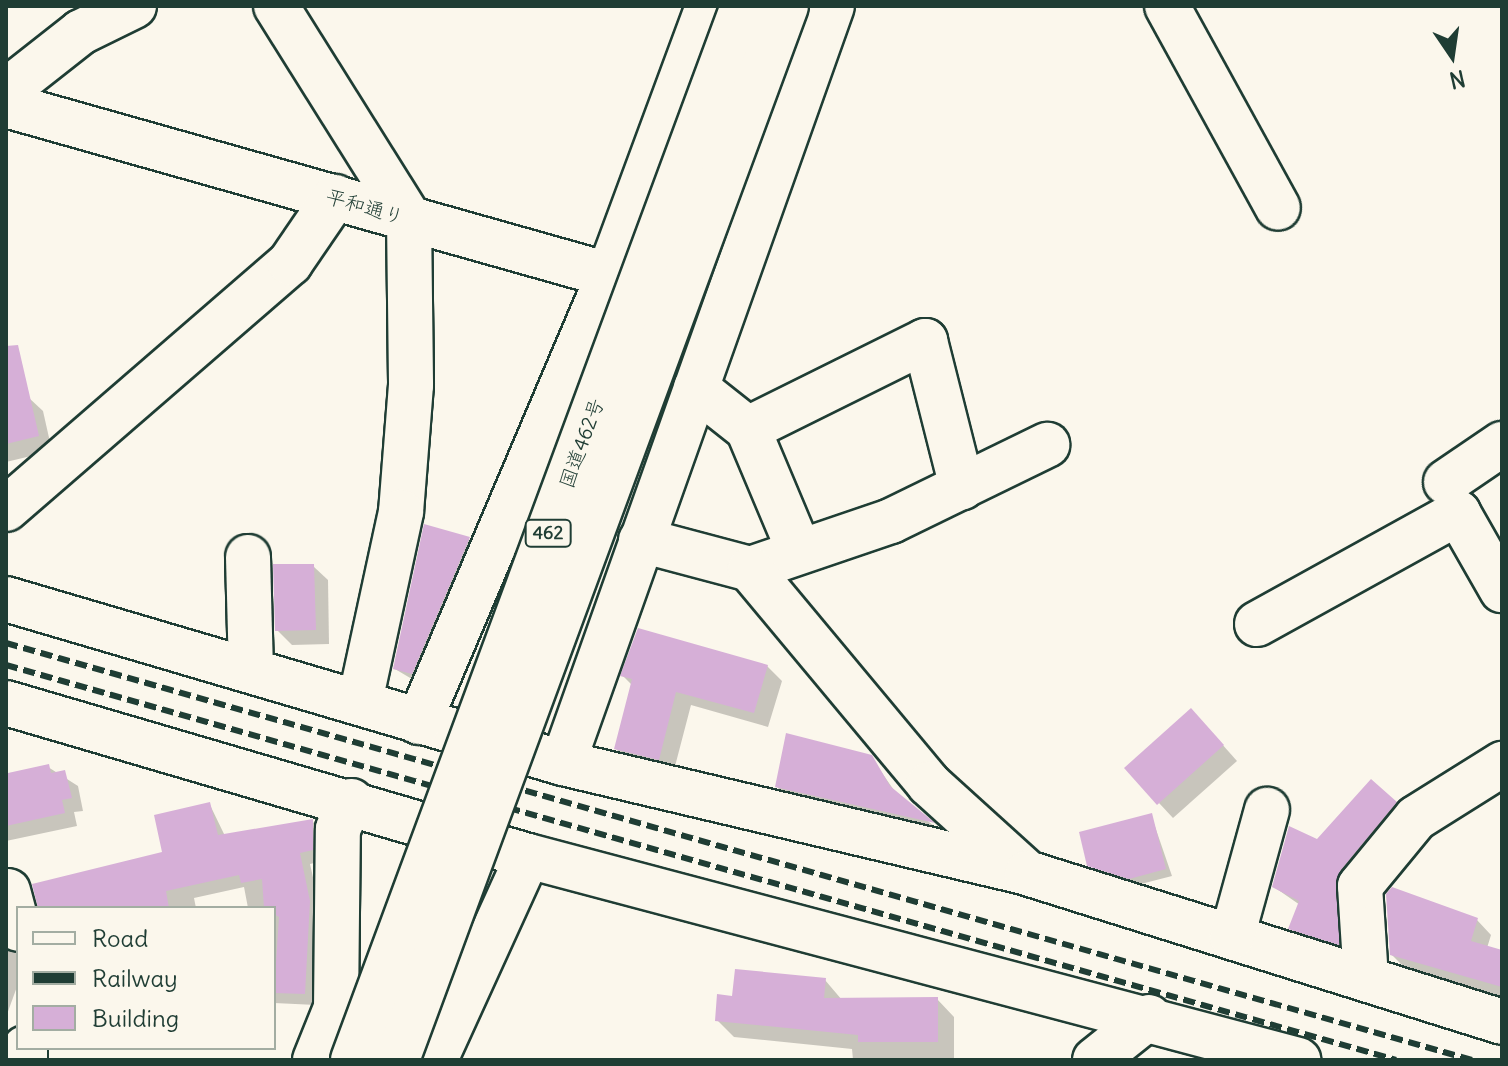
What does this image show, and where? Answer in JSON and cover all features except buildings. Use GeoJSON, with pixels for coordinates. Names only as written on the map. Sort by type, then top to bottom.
{"type":"FeatureCollection","features":[{"type":"Feature","properties":{"kind":"main road"},"geometry":{"type":"LineString","coordinates":[[6,91],[81,32],[134,6]]}},
{"type":"Feature","properties":{"kind":"main road"},"geometry":{"type":"LineString","coordinates":[[276,6],[409,218],[411,385],[401,512],[360,702]]}},
{"type":"Feature","properties":{"kind":"main road"},"geometry":{"type":"LineString","coordinates":[[419,722],[609,274],[708,6]]}},
{"type":"Feature","properties":{"kind":"main road","name":"国道462号"},"geometry":{"type":"LineString","coordinates":[[353,1060],[743,6]]}},
{"type":"Feature","properties":{"kind":"main road","name":"国道462号"},"geometry":{"type":"LineString","coordinates":[[397,1060],[786,6]]}},
{"type":"Feature","properties":{"kind":"main road"},"geometry":{"type":"LineString","coordinates":[[563,763],[832,6]]}},
{"type":"Feature","properties":{"kind":"main road"},"geometry":{"type":"LineString","coordinates":[[1167,6],[1278,208]]}},
{"type":"Feature","properties":{"kind":"main road","name":"平和通り"},"geometry":{"type":"LineString","coordinates":[[6,105],[609,274],[724,311]]}},
{"type":"Feature","properties":{"kind":"main road"},"geometry":{"type":"LineString","coordinates":[[6,509],[290,263],[335,197]]}},
{"type":"Feature","properties":{"kind":"main road"},"geometry":{"type":"LineString","coordinates":[[748,429],[925,341],[962,487]]}},
{"type":"Feature","properties":{"kind":"main road"},"geometry":{"type":"LineString","coordinates":[[696,388],[748,429],[798,548]]}},
{"type":"Feature","properties":{"kind":"main road"},"geometry":{"type":"LineString","coordinates":[[1446,482],[1502,444]]}},
{"type":"Feature","properties":{"kind":"main road"},"geometry":{"type":"LineString","coordinates":[[750,569],[798,548],[891,521],[1047,445]]}},
{"type":"Feature","properties":{"kind":"main road"},"geometry":{"type":"LineString","coordinates":[[1257,624],[1458,513],[1502,590]]}},
{"type":"Feature","properties":{"kind":"main road"},"geometry":{"type":"LineString","coordinates":[[641,540],[750,569],[929,784],[1027,873]]}},
{"type":"Feature","properties":{"kind":"main road"},"geometry":{"type":"LineString","coordinates":[[248,557],[251,669]]}},
{"type":"Feature","properties":{"kind":"main road"},"geometry":{"type":"LineString","coordinates":[[6,599],[563,763],[1027,873],[1502,1022]]}},
{"type":"Feature","properties":{"kind":"main road"},"geometry":{"type":"LineString","coordinates":[[6,703],[351,801],[528,856],[1149,1017],[1228,1049],[1298,1060]]}},
{"type":"Feature","properties":{"kind":"main road"},"geometry":{"type":"LineString","coordinates":[[1366,979],[1360,886],[1416,818],[1498,773]]}},
{"type":"Feature","properties":{"kind":"main road"},"geometry":{"type":"LineString","coordinates":[[315,1060],[336,1008],[338,829],[351,801]]}},
{"type":"Feature","properties":{"kind":"main road"},"geometry":{"type":"LineString","coordinates":[[1232,937],[1267,810]]}},
{"type":"Feature","properties":{"kind":"main road"},"geometry":{"type":"LineString","coordinates":[[435,1060],[528,856]]}},
{"type":"Feature","properties":{"kind":"main road"},"geometry":{"type":"LineString","coordinates":[[1095,1060],[1149,1017]]}},
{"type":"Feature","properties":{"kind":"railway"},"geometry":{"type":"LineString","coordinates":[[6,643],[1472,1060]]}},
{"type":"Feature","properties":{"kind":"railway"},"geometry":{"type":"LineString","coordinates":[[6,665],[1396,1060]]}}]}
